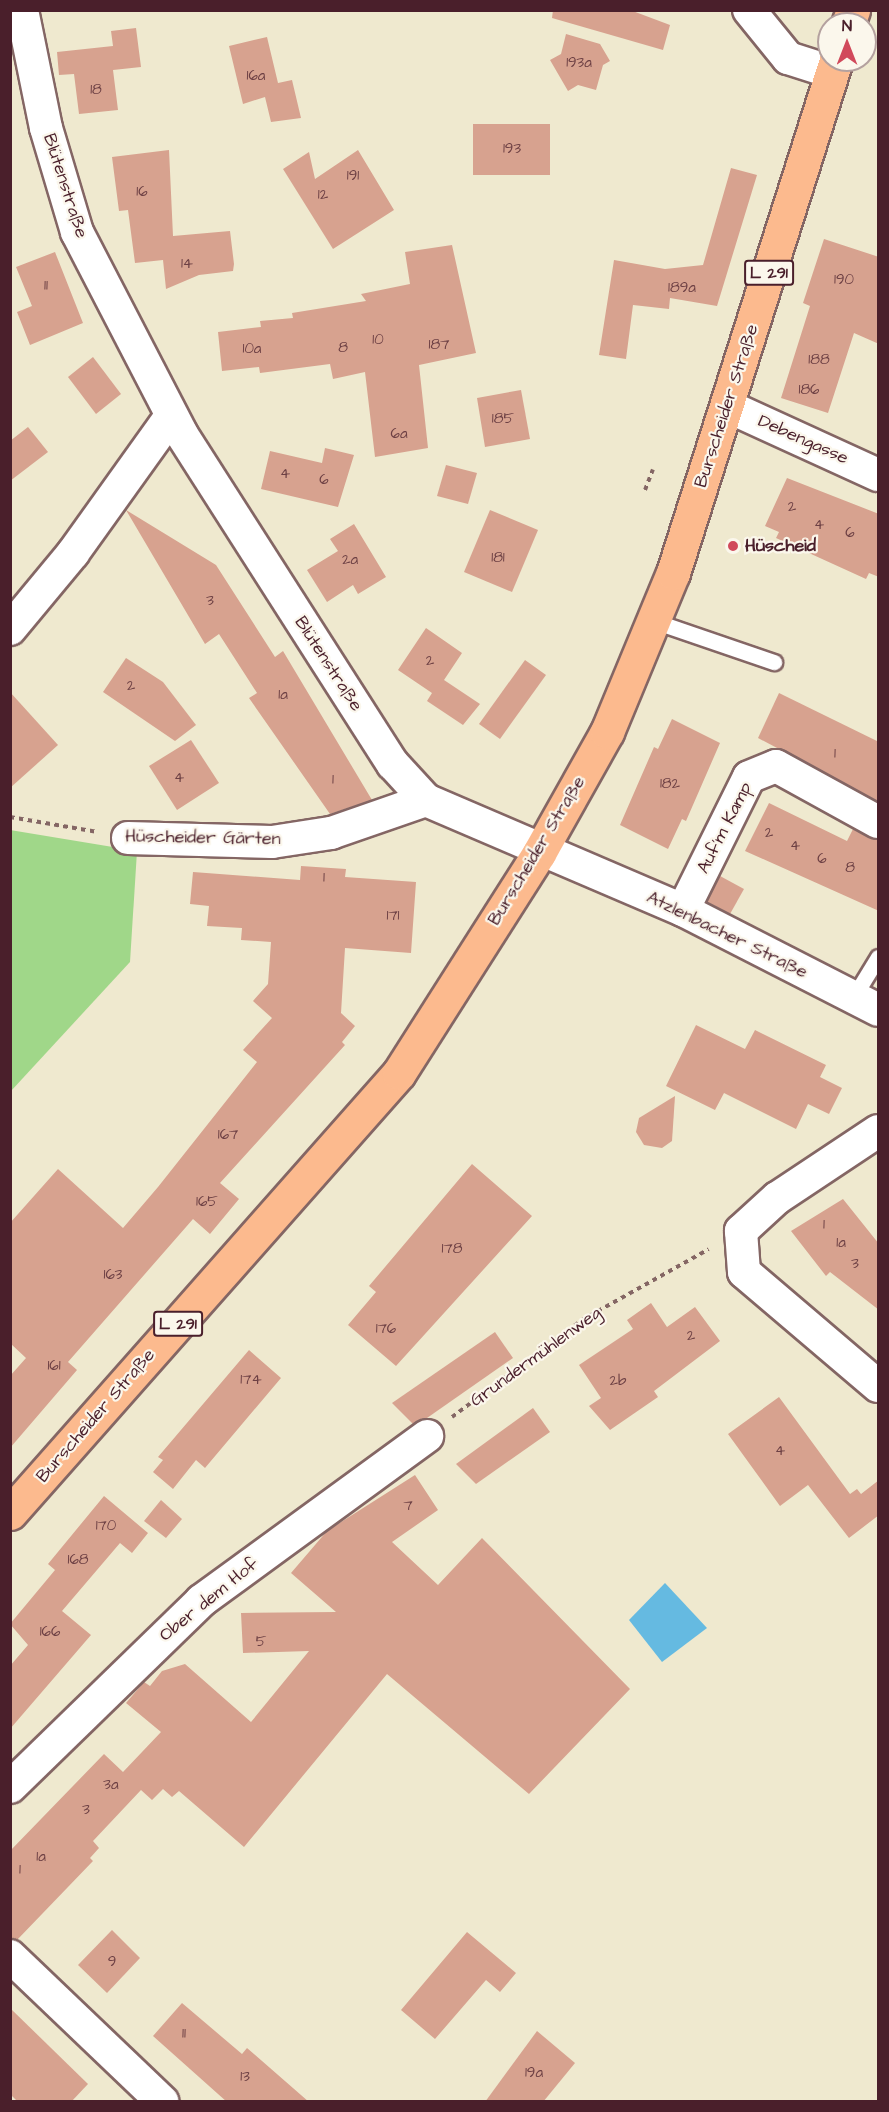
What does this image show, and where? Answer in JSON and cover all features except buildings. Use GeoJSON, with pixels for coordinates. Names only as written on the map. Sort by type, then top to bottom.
{"type":"FeatureCollection","features":[{"type":"Feature","properties":{"kind":"main road","name":"Burscheider Straße"},"geometry":{"type":"LineString","coordinates":[[10,1513],[399,1073],[539,853],[608,732],[654,621],[727,406],[832,72]]}},
{"type":"Feature","properties":{"kind":"street","name":"Blütenstraße"},"geometry":{"type":"LineString","coordinates":[[22,10],[46,128],[78,232],[171,416],[393,764],[426,800],[539,853]]}},
{"type":"Feature","properties":{"kind":"street"},"geometry":{"type":"LineString","coordinates":[[749,10],[788,58],[817,63]]}},
{"type":"Feature","properties":{"kind":"street","name":"Debengasse"},"geometry":{"type":"LineString","coordinates":[[727,406],[879,475]]}},
{"type":"Feature","properties":{"kind":"street"},"geometry":{"type":"LineString","coordinates":[[10,629],[73,553],[171,416]]}},
{"type":"Feature","properties":{"kind":"street","name":"Auf'm Kamp"},"geometry":{"type":"LineString","coordinates":[[683,910],[749,777],[776,766],[879,822]]}},
{"type":"Feature","properties":{"kind":"street","name":"Hüscheider Gärten"},"geometry":{"type":"LineString","coordinates":[[128,838],[272,842],[331,833],[426,800]]}},
{"type":"Feature","properties":{"kind":"street","name":"Atzlenbacher Straße"},"geometry":{"type":"LineString","coordinates":[[539,853],[683,910],[866,1004]]}},
{"type":"Feature","properties":{"kind":"street"},"geometry":{"type":"LineString","coordinates":[[879,1131],[777,1198],[741,1231],[744,1272],[879,1386]]}},
{"type":"Feature","properties":{"kind":"street","name":"Ober dem Hof"},"geometry":{"type":"LineString","coordinates":[[10,1787],[201,1601],[428,1436]]}},
{"type":"Feature","properties":{"kind":"street"},"geometry":{"type":"LineString","coordinates":[[10,1956],[163,2102]]}},
{"type":"Feature","properties":{"kind":"lane"},"geometry":{"type":"LineString","coordinates":[[654,621],[774,662]]}},
{"type":"Feature","properties":{"kind":"lane"},"geometry":{"type":"LineString","coordinates":[[866,1004],[879,957]]}},
{"type":"Feature","properties":{"kind":"path"},"geometry":{"type":"LineString","coordinates":[[645,490],[653,469]]}},
{"type":"Feature","properties":{"kind":"path","name":"Hüscheider Gärten"},"geometry":{"type":"LineString","coordinates":[[10,817],[128,838]]}},
{"type":"Feature","properties":{"kind":"path","name":"Grundermühlenweg"},"geometry":{"type":"LineString","coordinates":[[428,1436],[582,1320],[741,1231]]}},
{"type":"Feature","properties":{"kind":"green space"},"geometry":{"type":"Polygon","coordinates":[[[10,830],[137,851],[130,962],[11,1091],[10,830]]]}},
{"type":"Feature","properties":{"kind":"water"},"geometry":{"type":"Polygon","coordinates":[[[665,1583],[707,1628],[662,1662],[629,1620],[665,1583]]]}},
{"type":"Feature","properties":{"kind":"place","name":"Hüscheid"},"geometry":{"type":"Point","coordinates":[733,546]}}]}
